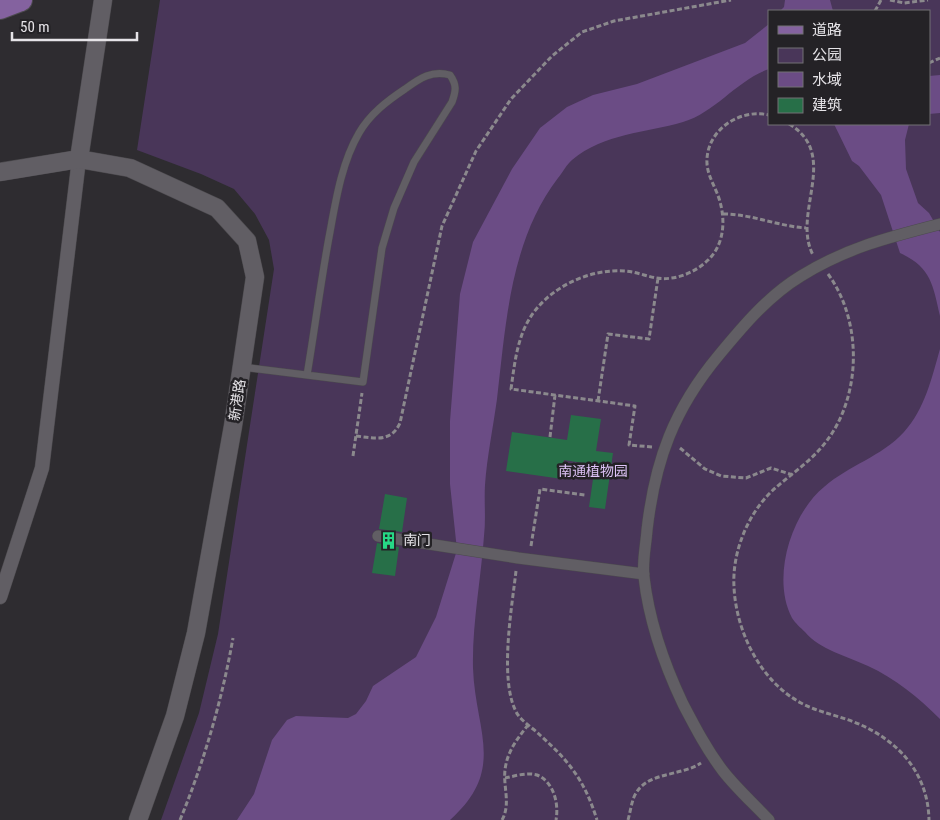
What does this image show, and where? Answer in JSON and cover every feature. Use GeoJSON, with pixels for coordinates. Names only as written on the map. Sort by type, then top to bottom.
{"type":"FeatureCollection","features":[{"type":"Feature","properties":{"kind":"main road"},"geometry":{"type":"LineString","coordinates":[[0,8],[21,0]]}},
{"type":"Feature","properties":{"kind":"street"},"geometry":{"type":"LineString","coordinates":[[0,597],[42,468],[79,159],[103,0]]}},
{"type":"Feature","properties":{"kind":"street","name":"新港路"},"geometry":{"type":"LineString","coordinates":[[0,172],[79,159],[130,168],[217,208],[247,241],[255,277],[242,367],[196,633],[176,716],[138,820]]}},
{"type":"Feature","properties":{"kind":"street"},"geometry":{"type":"LineString","coordinates":[[769,820],[724,772],[702,740],[667,670],[649,610],[644,574],[650,501],[664,445],[684,402],[707,369],[761,306],[800,276],[855,248],[880,239],[940,224]]}},
{"type":"Feature","properties":{"kind":"street"},"geometry":{"type":"LineString","coordinates":[[378,536],[523,559],[644,574]]}},
{"type":"Feature","properties":{"kind":"lane"},"geometry":{"type":"LineString","coordinates":[[242,367],[363,382],[382,248],[394,208],[411,168],[452,102],[456,90],[455,82],[450,75],[430,73],[372,114],[358,134],[345,166],[335,203],[307,375]]}},
{"type":"Feature","properties":{"kind":"path"},"geometry":{"type":"LineString","coordinates":[[356,436],[375,439],[389,437],[396,432],[400,423],[442,226],[476,151],[511,99],[552,56],[582,32],[614,21],[731,0]]}},
{"type":"Feature","properties":{"kind":"path"},"geometry":{"type":"LineString","coordinates":[[890,0],[904,3],[928,0]]}},
{"type":"Feature","properties":{"kind":"path"},"geometry":{"type":"LineString","coordinates":[[768,115],[746,114],[732,120],[723,126],[710,145],[707,165],[723,214],[720,243],[707,261],[682,276],[658,278],[629,271],[600,272],[572,281],[547,298],[526,326],[516,353],[510,389],[635,406],[629,445],[664,445],[681,448],[705,469],[721,476],[746,478],[771,468],[792,475]]}},
{"type":"Feature","properties":{"kind":"path"},"geometry":{"type":"LineString","coordinates":[[790,125],[802,134],[810,147],[815,179],[808,208],[806,228],[809,248],[834,281],[845,306],[854,350],[853,369],[848,398],[836,426],[821,448],[772,491],[748,522],[734,565],[734,586],[743,631],[752,653],[780,688],[799,702],[821,712],[865,726],[898,748],[912,764],[922,782],[929,820]]}},
{"type":"Feature","properties":{"kind":"path"},"geometry":{"type":"LineString","coordinates":[[723,214],[750,216],[779,226],[806,228]]}},
{"type":"Feature","properties":{"kind":"path"},"geometry":{"type":"LineString","coordinates":[[598,401],[608,334],[648,339],[658,278]]}},
{"type":"Feature","properties":{"kind":"path"},"geometry":{"type":"LineString","coordinates":[[353,456],[363,382]]}},
{"type":"Feature","properties":{"kind":"path"},"geometry":{"type":"LineString","coordinates":[[550,437],[555,396]]}},
{"type":"Feature","properties":{"kind":"path"},"geometry":{"type":"LineString","coordinates":[[585,495],[540,489],[509,621],[509,673],[512,696],[518,715],[552,747],[582,780],[597,820]]}},
{"type":"Feature","properties":{"kind":"path"},"geometry":{"type":"LineString","coordinates":[[180,820],[218,708],[233,638]]}},
{"type":"Feature","properties":{"kind":"path"},"geometry":{"type":"LineString","coordinates":[[502,820],[507,812],[505,778],[507,758],[514,742],[528,726]]}},
{"type":"Feature","properties":{"kind":"path"},"geometry":{"type":"LineString","coordinates":[[628,820],[634,796],[649,781],[691,769],[711,755]]}},
{"type":"Feature","properties":{"kind":"path"},"geometry":{"type":"LineString","coordinates":[[505,778],[529,774],[542,779],[555,795],[556,820]]}},
{"type":"Feature","properties":{"kind":"green space","name":"南通植物园"},"geometry":{"type":"Polygon","coordinates":[[[160,0],[940,0],[940,820],[161,820],[199,713],[218,634],[274,269],[269,240],[255,214],[234,189],[201,174],[137,150],[160,0]]]}},
{"type":"Feature","properties":{"kind":"water"},"geometry":{"type":"Polygon","coordinates":[[[785,0],[830,0],[833,10],[781,10],[784,7],[785,0]]]}},
{"type":"Feature","properties":{"kind":"water"},"geometry":{"type":"Polygon","coordinates":[[[768,25],[768,69],[757,74],[695,117],[669,126],[611,139],[584,151],[570,162],[558,178],[542,202],[529,228],[513,284],[508,312],[486,474],[485,530],[473,651],[475,691],[484,748],[483,766],[478,784],[467,801],[450,820],[237,820],[254,794],[272,740],[287,720],[296,716],[348,718],[356,714],[366,701],[373,686],[416,657],[436,617],[457,550],[450,484],[450,421],[460,294],[473,242],[512,169],[540,128],[567,107],[593,95],[637,84],[745,43],[768,25]]]}},
{"type":"Feature","properties":{"kind":"water"},"geometry":{"type":"Polygon","coordinates":[[[940,75],[940,113],[930,114],[930,76],[940,75]]]}},
{"type":"Feature","properties":{"kind":"water"},"geometry":{"type":"Polygon","coordinates":[[[834,125],[909,125],[905,140],[906,169],[918,203],[929,213],[940,232],[940,316],[929,278],[918,264],[900,253],[881,195],[859,166],[852,161],[834,125]]]}},
{"type":"Feature","properties":{"kind":"water"},"geometry":{"type":"Polygon","coordinates":[[[940,349],[940,719],[915,696],[888,677],[818,644],[796,624],[786,602],[784,566],[794,530],[802,513],[812,499],[834,479],[895,441],[911,423],[923,403],[940,349]]]}},
{"type":"Feature","properties":{"kind":"building"},"geometry":{"type":"Polygon","coordinates":[[[571,415],[601,419],[596,451],[613,453],[605,509],[589,507],[595,465],[564,460],[562,479],[506,471],[512,432],[567,440],[571,415]]]}},
{"type":"Feature","properties":{"kind":"building"},"geometry":{"type":"Polygon","coordinates":[[[385,494],[407,498],[402,532],[379,529],[385,494]]]}},
{"type":"Feature","properties":{"kind":"building"},"geometry":{"type":"Polygon","coordinates":[[[377,543],[399,547],[395,576],[372,573],[377,543]]]}},
{"type":"Feature","properties":{"kind":"place","name":"南门"},"geometry":{"type":"Point","coordinates":[389,540]}}]}
